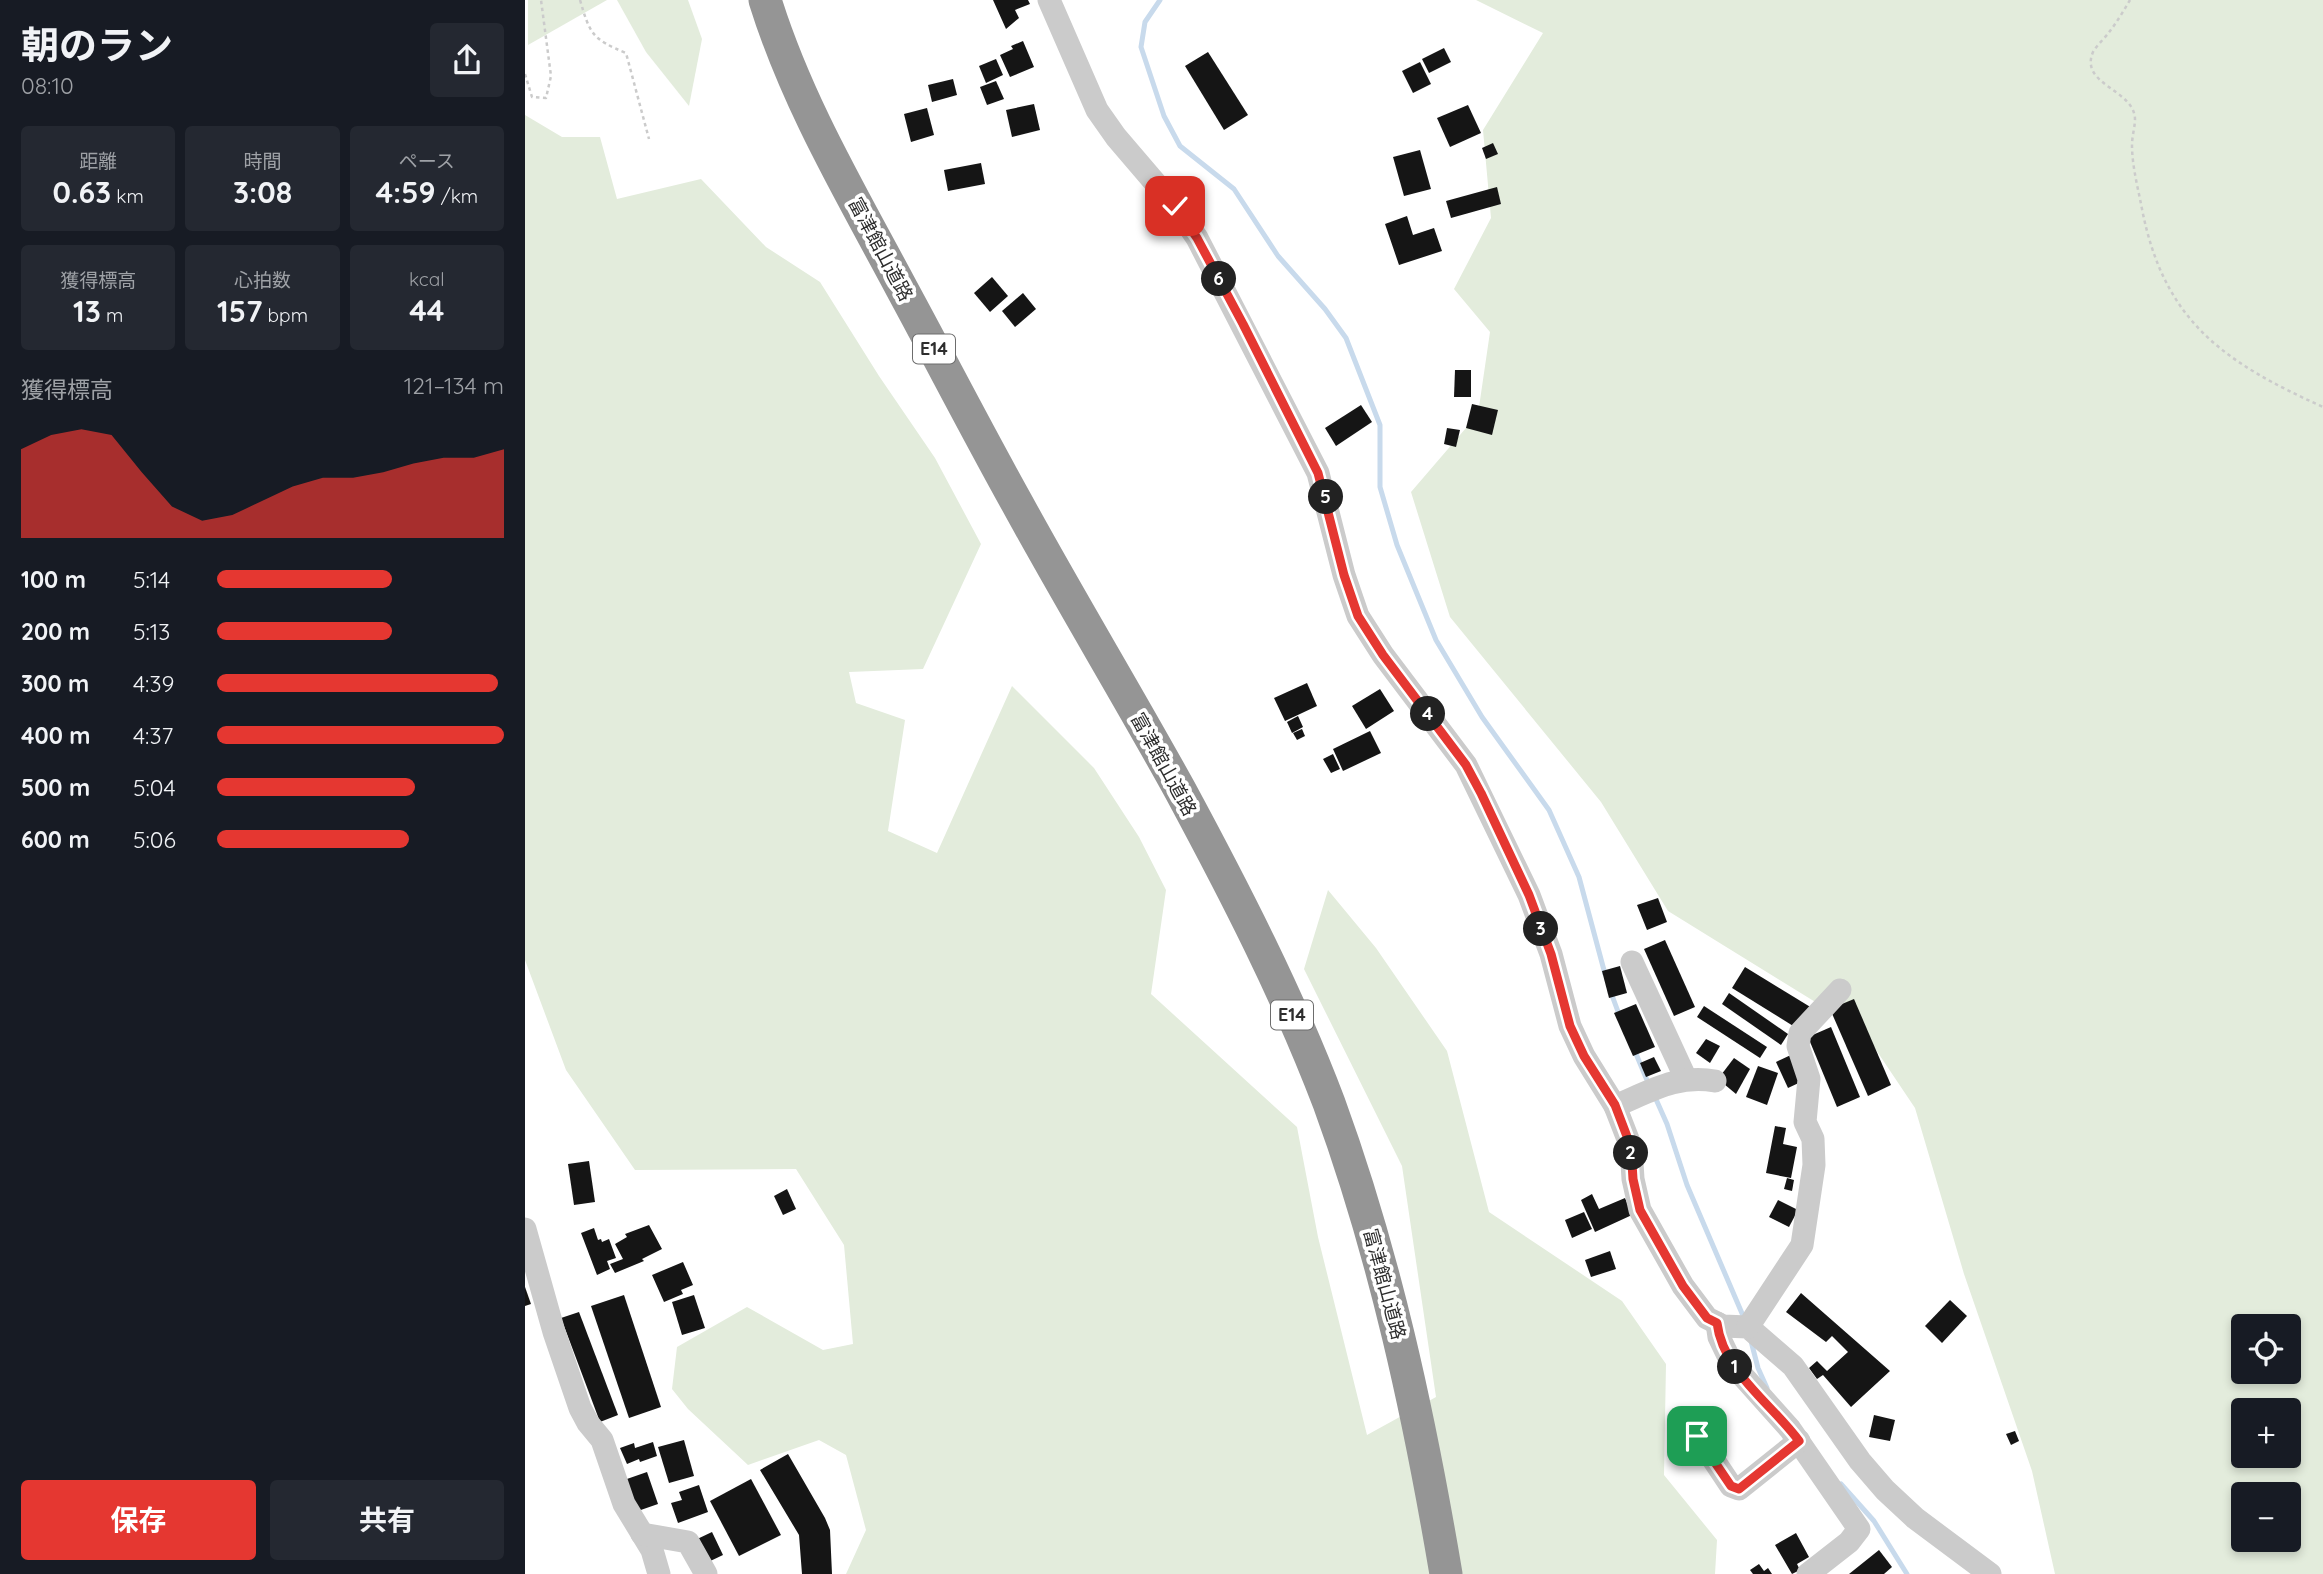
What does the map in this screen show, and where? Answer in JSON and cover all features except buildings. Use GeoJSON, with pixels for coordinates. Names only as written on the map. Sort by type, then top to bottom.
{"type":"FeatureCollection","features":[{"type":"Feature","properties":{"kind":"highway","name":"富津館山道路"},"geometry":{"type":"LineString","coordinates":[[765,0],[782,51],[817,131],[1017,503],[1222,869],[1265,954],[1311,1060],[1358,1189],[1394,1312],[1413,1395],[1446,1574]]}},
{"type":"Feature","properties":{"kind":"street"},"geometry":{"type":"LineString","coordinates":[[1049,0],[1059,29],[1097,110],[1116,137],[1175,206],[1197,238],[1318,473],[1344,575],[1358,616],[1383,655],[1466,765],[1481,793],[1533,907],[1551,954],[1570,1026],[1584,1056],[1615,1105],[1631,1147],[1633,1179],[1640,1210],[1683,1286],[1707,1318],[1723,1326],[1748,1327],[1793,1366],[1860,1461],[1885,1490],[1915,1518],[1990,1574]]}},
{"type":"Feature","properties":{"kind":"street"},"geometry":{"type":"LineString","coordinates":[[1632,962],[1686,1079]]}},
{"type":"Feature","properties":{"kind":"street"},"geometry":{"type":"LineString","coordinates":[[1748,1327],[1802,1245],[1814,1165],[1813,1139],[1805,1122],[1809,1079],[1798,1046],[1800,1033],[1840,990]]}},
{"type":"Feature","properties":{"kind":"street"},"geometry":{"type":"LineString","coordinates":[[1615,1105],[1679,1079],[1715,1081]]}},
{"type":"Feature","properties":{"kind":"street"},"geometry":{"type":"LineString","coordinates":[[525,1232],[554,1332],[580,1408],[602,1440],[624,1504],[652,1550],[659,1574]]}},
{"type":"Feature","properties":{"kind":"street"},"geometry":{"type":"LineString","coordinates":[[1717,1323],[1719,1337],[1732,1364],[1799,1441],[1859,1529],[1849,1542],[1808,1574]]}},
{"type":"Feature","properties":{"kind":"street"},"geometry":{"type":"LineString","coordinates":[[1697,1436],[1731,1486],[1739,1489],[1799,1441]]}},
{"type":"Feature","properties":{"kind":"street"},"geometry":{"type":"LineString","coordinates":[[642,1534],[688,1542],[705,1574]]}},
{"type":"Feature","properties":{"kind":"path"},"geometry":{"type":"LineString","coordinates":[[525,74],[532,97],[546,98],[551,76],[541,0]]}},
{"type":"Feature","properties":{"kind":"path"},"geometry":{"type":"LineString","coordinates":[[580,0],[588,29],[604,44],[626,53],[649,139]]}},
{"type":"Feature","properties":{"kind":"path"},"geometry":{"type":"LineString","coordinates":[[2130,0],[2094,51],[2091,65],[2097,79],[2126,100],[2135,116],[2132,146],[2146,228],[2156,264],[2176,302],[2203,334],[2235,361],[2270,383],[2323,407]]}},
{"type":"Feature","properties":{"kind":"green space"},"geometry":{"type":"Polygon","coordinates":[[[528,0],[607,0],[528,45],[528,0]]]}},
{"type":"Feature","properties":{"kind":"green space"},"geometry":{"type":"Polygon","coordinates":[[[617,0],[688,0],[702,39],[689,106],[646,52],[617,0]]]}},
{"type":"Feature","properties":{"kind":"green space"},"geometry":{"type":"Polygon","coordinates":[[[1476,0],[2323,0],[2323,1574],[2055,1574],[2032,1471],[1964,1274],[1915,1108],[1864,1032],[1668,911],[1601,802],[1450,617],[1411,492],[1478,414],[1490,332],[1454,289],[1491,218],[1483,130],[1543,33],[1476,0]]]}},
{"type":"Feature","properties":{"kind":"green space"},"geometry":{"type":"Polygon","coordinates":[[[525,115],[562,137],[600,137],[617,199],[701,179],[766,247],[820,282],[935,458],[981,544],[923,669],[849,672],[856,703],[905,720],[888,831],[937,853],[1012,686],[1094,768],[1139,837],[1166,890],[1151,994],[1297,1127],[1318,1237],[1367,1435],[1436,1397],[1402,1166],[1304,969],[1328,890],[1376,948],[1447,1051],[1489,1212],[1622,1301],[1666,1364],[1664,1475],[1717,1540],[1715,1574],[846,1574],[866,1530],[846,1455],[819,1440],[748,1465],[688,1409],[672,1389],[677,1347],[747,1307],[823,1350],[853,1344],[844,1245],[796,1169],[635,1170],[566,1070],[525,960],[525,115]]]}},
{"type":"Feature","properties":{"kind":"waterway"},"geometry":{"type":"LineString","coordinates":[[1160,0],[1145,22],[1141,47],[1164,116],[1180,146],[1234,189],[1278,256],[1325,309],[1346,338],[1380,425],[1380,487],[1397,545],[1436,640],[1482,717],[1549,810],[1579,877],[1605,974]]}},
{"type":"Feature","properties":{"kind":"waterway"},"geometry":{"type":"LineString","coordinates":[[1610,990],[1620,1017]]}},
{"type":"Feature","properties":{"kind":"waterway"},"geometry":{"type":"LineString","coordinates":[[1634,1049],[1649,1085]]}},
{"type":"Feature","properties":{"kind":"waterway"},"geometry":{"type":"LineString","coordinates":[[1655,1097],[1687,1185],[1744,1318]]}},
{"type":"Feature","properties":{"kind":"waterway"},"geometry":{"type":"LineString","coordinates":[[1751,1341],[1767,1388]]}},
{"type":"Feature","properties":{"kind":"waterway"},"geometry":{"type":"LineString","coordinates":[[1841,1484],[1874,1521],[1907,1574]]}},
{"type":"Feature","properties":{"kind":"route"},"geometry":{"type":"LineString","coordinates":[[1175,206],[1197,238],[1318,473],[1344,575],[1358,616],[1383,655],[1466,765],[1529,895],[1551,954],[1570,1026],[1584,1056],[1615,1105],[1631,1147],[1633,1179],[1640,1210],[1683,1286],[1707,1318],[1717,1323],[1719,1337],[1732,1364],[1799,1441],[1739,1489],[1731,1486],[1697,1436]]}}]}
